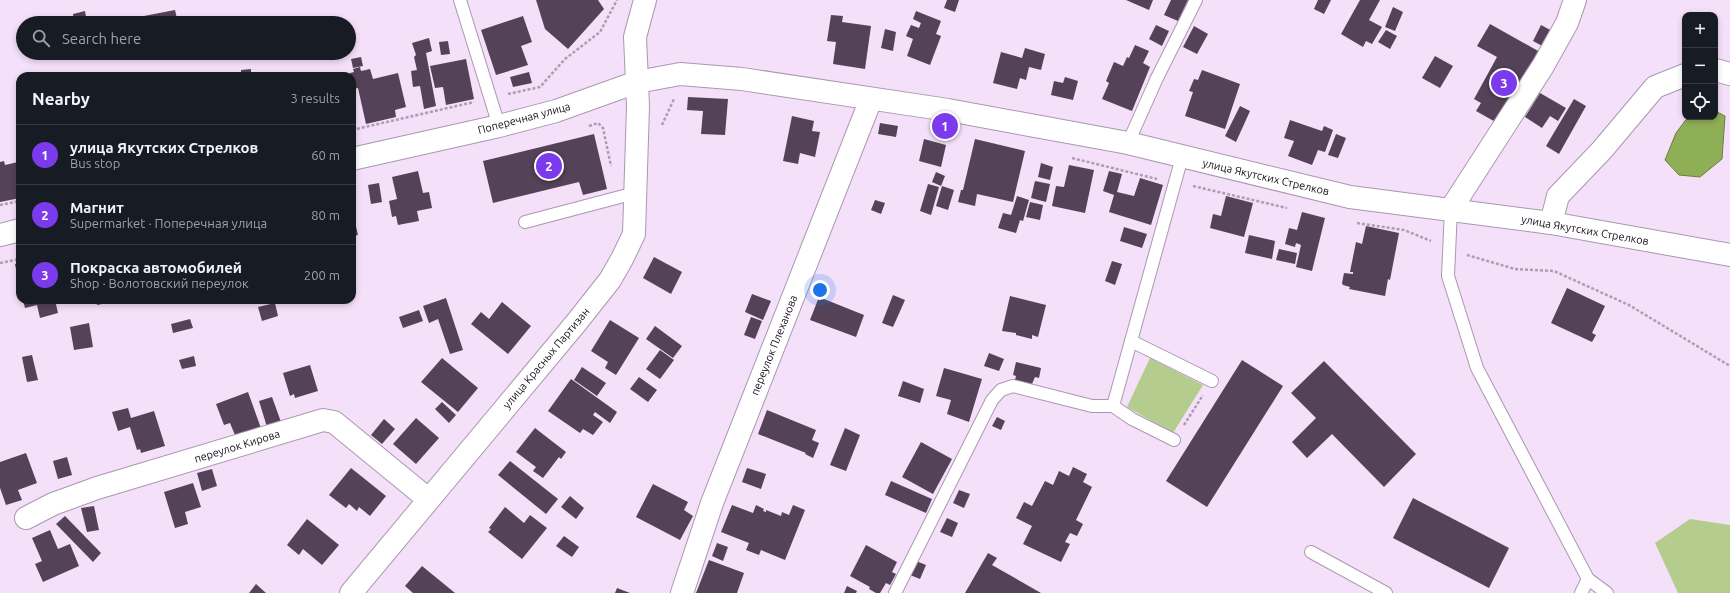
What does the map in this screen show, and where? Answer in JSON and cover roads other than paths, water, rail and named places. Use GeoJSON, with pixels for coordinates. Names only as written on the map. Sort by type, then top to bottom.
{"type":"FeatureCollection","features":[{"type":"Feature","properties":{"kind":"street"},"geometry":{"type":"LineString","coordinates":[[637,82],[635,37],[645,0]]}},
{"type":"Feature","properties":{"kind":"street"},"geometry":{"type":"LineString","coordinates":[[1451,209],[1543,66],[1567,23],[1575,0]]}},
{"type":"Feature","properties":{"kind":"street"},"geometry":{"type":"LineString","coordinates":[[1718,71],[1730,74]]}},
{"type":"Feature","properties":{"kind":"street","name":"улица Якутских Стрелков"},"geometry":{"type":"LineString","coordinates":[[637,82],[680,74],[742,79],[948,110],[1128,143],[1350,197],[1551,223],[1730,255]]}},
{"type":"Feature","properties":{"kind":"street"},"geometry":{"type":"LineString","coordinates":[[1551,223],[1558,196],[1602,150],[1655,87],[1682,77]]}},
{"type":"Feature","properties":{"kind":"street","name":"Поперечная улица"},"geometry":{"type":"LineString","coordinates":[[356,158],[499,126],[556,111],[637,82]]}},
{"type":"Feature","properties":{"kind":"street","name":"улица Красных Партизан"},"geometry":{"type":"LineString","coordinates":[[351,593],[576,323],[610,280],[622,259],[634,234],[638,106],[637,82]]}},
{"type":"Feature","properties":{"kind":"street","name":"переулок Плеханова"},"geometry":{"type":"LineString","coordinates":[[682,593],[712,503],[871,99]]}},
{"type":"Feature","properties":{"kind":"street"},"geometry":{"type":"LineString","coordinates":[[0,235],[16,231]]}},
{"type":"Feature","properties":{"kind":"street","name":"переулок Кирова"},"geometry":{"type":"LineString","coordinates":[[26,518],[53,504],[97,488],[323,420],[334,422],[428,499]]}},
{"type":"Feature","properties":{"kind":"lane"},"geometry":{"type":"LineString","coordinates":[[460,0],[499,126]]}},
{"type":"Feature","properties":{"kind":"lane"},"geometry":{"type":"LineString","coordinates":[[1128,143],[1196,0]]}},
{"type":"Feature","properties":{"kind":"lane"},"geometry":{"type":"LineString","coordinates":[[1113,406],[1182,157]]}},
{"type":"Feature","properties":{"kind":"lane"},"geometry":{"type":"LineString","coordinates":[[525,222],[635,193]]}},
{"type":"Feature","properties":{"kind":"lane"},"geometry":{"type":"LineString","coordinates":[[1451,209],[1448,276],[1477,368],[1588,579],[1607,593]]}},
{"type":"Feature","properties":{"kind":"lane"},"geometry":{"type":"LineString","coordinates":[[1131,341],[1212,382]]}},
{"type":"Feature","properties":{"kind":"lane"},"geometry":{"type":"LineString","coordinates":[[895,593],[988,407],[1001,390],[1013,386],[1092,406],[1113,406],[1132,418],[1174,440]]}},
{"type":"Feature","properties":{"kind":"lane"},"geometry":{"type":"LineString","coordinates":[[1311,552],[1386,593]]}},
{"type":"Feature","properties":{"kind":"lane"},"geometry":{"type":"LineString","coordinates":[[1581,593],[1588,579]]}},
{"type":"Feature","properties":{"kind":"place","name":"Покраска автомобилей"},"geometry":{"type":"Point","coordinates":[1504,83]}},
{"type":"Feature","properties":{"kind":"place","name":"улица Якутских Стрелков"},"geometry":{"type":"Point","coordinates":[945,126]}},
{"type":"Feature","properties":{"kind":"place","name":"Магнит"},"geometry":{"type":"Point","coordinates":[549,166]}}]}
